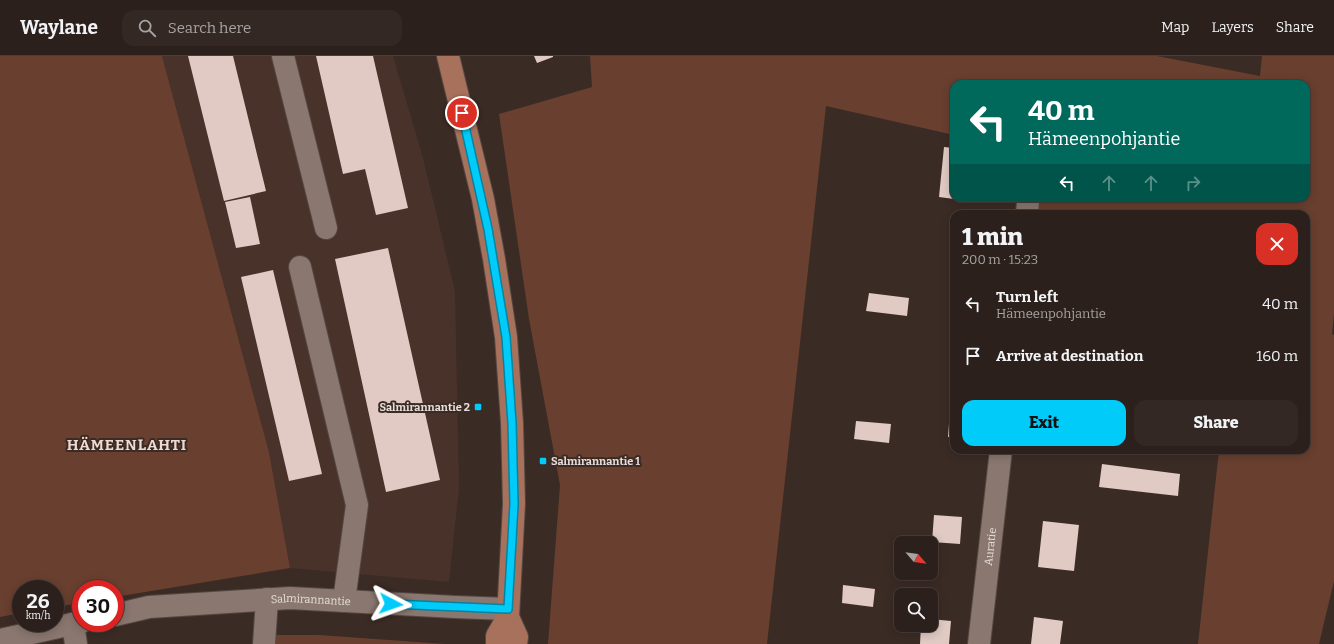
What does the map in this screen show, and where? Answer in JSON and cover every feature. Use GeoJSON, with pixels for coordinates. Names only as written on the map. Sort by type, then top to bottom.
{"type":"FeatureCollection","features":[{"type":"Feature","properties":{"kind":"main road"},"geometry":{"type":"LineString","coordinates":[[448,56],[482,199],[494,259],[506,337],[512,423],[514,504],[508,613],[516,637],[516,644]]}},
{"type":"Feature","properties":{"kind":"main road"},"geometry":{"type":"LineString","coordinates":[[497,644],[497,636],[508,613]]}},
{"type":"Feature","properties":{"kind":"street"},"geometry":{"type":"LineString","coordinates":[[283,56],[326,228]]}},
{"type":"Feature","properties":{"kind":"street"},"geometry":{"type":"LineString","coordinates":[[300,267],[357,505],[344,601]]}},
{"type":"Feature","properties":{"kind":"street","name":"Auratie"},"geometry":{"type":"LineString","coordinates":[[979,644],[1001,454]]}},
{"type":"Feature","properties":{"kind":"street","name":"Salmirannantie"},"geometry":{"type":"LineString","coordinates":[[124,613],[149,607],[290,598],[455,607],[508,613]]}},
{"type":"Feature","properties":{"kind":"street"},"geometry":{"type":"LineString","coordinates":[[264,644],[267,599]]}},
{"type":"Feature","properties":{"kind":"street"},"geometry":{"type":"LineString","coordinates":[[0,640],[72,631]]}},
{"type":"Feature","properties":{"kind":"shaded area"},"geometry":{"type":"Polygon","coordinates":[[[0,56],[162,56],[269,452],[290,568],[124,596],[124,580],[72,580],[72,604],[64,606],[64,580],[12,580],[12,615],[0,617],[0,56]]]}},
{"type":"Feature","properties":{"kind":"shaded area"},"geometry":{"type":"Polygon","coordinates":[[[162,56],[393,56],[423,158],[455,291],[459,488],[449,582],[290,568],[269,452],[162,56]]]}},
{"type":"Feature","properties":{"kind":"shaded area"},"geometry":{"type":"Polygon","coordinates":[[[590,56],[1157,56],[1260,76],[1262,56],[1334,56],[1334,314],[1332,334],[1334,335],[1334,581],[1319,644],[1198,644],[1219,454],[1310,454],[1310,210],[1036,210],[1037,202],[1310,202],[1310,80],[950,80],[950,134],[826,106],[767,644],[548,644],[560,485],[529,319],[499,114],[592,87],[590,56]]]}},
{"type":"Feature","properties":{"kind":"shaded area"},"geometry":{"type":"Polygon","coordinates":[[[274,635],[319,635],[445,644],[274,644],[274,635]]]}},
{"type":"Feature","properties":{"kind":"building"},"geometry":{"type":"Polygon","coordinates":[[[188,56],[233,56],[266,191],[224,201],[188,56]]]}},
{"type":"Feature","properties":{"kind":"building"},"geometry":{"type":"Polygon","coordinates":[[[316,56],[373,56],[408,208],[376,215],[365,169],[343,174],[316,56]]]}},
{"type":"Feature","properties":{"kind":"building"},"geometry":{"type":"Polygon","coordinates":[[[534,56],[553,56],[553,57],[537,63],[534,56]]]}},
{"type":"Feature","properties":{"kind":"building"},"geometry":{"type":"Polygon","coordinates":[[[944,147],[950,148],[950,198],[939,197],[944,147]]]}},
{"type":"Feature","properties":{"kind":"building"},"geometry":{"type":"Polygon","coordinates":[[[250,197],[260,244],[236,248],[225,202],[250,197]]]}},
{"type":"Feature","properties":{"kind":"building"},"geometry":{"type":"Polygon","coordinates":[[[388,248],[440,480],[386,492],[335,259],[388,248]]]}},
{"type":"Feature","properties":{"kind":"building"},"geometry":{"type":"Polygon","coordinates":[[[273,270],[322,474],[289,481],[241,277],[273,270]]]}},
{"type":"Feature","properties":{"kind":"building"},"geometry":{"type":"Polygon","coordinates":[[[869,293],[909,298],[907,316],[866,311],[869,293]]]}},
{"type":"Feature","properties":{"kind":"building"},"geometry":{"type":"Polygon","coordinates":[[[950,410],[950,437],[948,437],[950,410]]]}},
{"type":"Feature","properties":{"kind":"building"},"geometry":{"type":"Polygon","coordinates":[[[856,421],[891,424],[889,443],[854,439],[856,421]]]}},
{"type":"Feature","properties":{"kind":"building"},"geometry":{"type":"Polygon","coordinates":[[[1102,464],[1180,474],[1178,496],[1099,487],[1102,464]]]}},
{"type":"Feature","properties":{"kind":"building"},"geometry":{"type":"Polygon","coordinates":[[[934,515],[962,517],[960,544],[938,542],[938,536],[932,536],[934,515]]]}},
{"type":"Feature","properties":{"kind":"building"},"geometry":{"type":"Polygon","coordinates":[[[1043,521],[1079,525],[1074,571],[1038,567],[1043,521]]]}},
{"type":"Feature","properties":{"kind":"building"},"geometry":{"type":"Polygon","coordinates":[[[843,585],[875,589],[873,607],[842,603],[843,585]]]}},
{"type":"Feature","properties":{"kind":"building"},"geometry":{"type":"Polygon","coordinates":[[[1034,617],[1063,621],[1060,644],[1031,644],[1034,617]]]}},
{"type":"Feature","properties":{"kind":"building"},"geometry":{"type":"Polygon","coordinates":[[[938,620],[951,621],[949,644],[920,644],[921,632],[938,632],[938,620]]]}},
{"type":"Feature","properties":{"kind":"place","name":"Salmirannantie 2"},"geometry":{"type":"Point","coordinates":[478,407]}},
{"type":"Feature","properties":{"kind":"place","name":"Salmirannantie 1"},"geometry":{"type":"Point","coordinates":[543,461]}},
{"type":"Feature","properties":{"kind":"district","name":"HÄMEENLAHTI"},"geometry":{"type":"Point","coordinates":[127,445]}},
{"type":"Feature","properties":{"kind":"route"},"geometry":{"type":"LineString","coordinates":[[391,604],[508,609],[514,504],[512,423],[506,337],[494,259],[462,113]]}}]}
